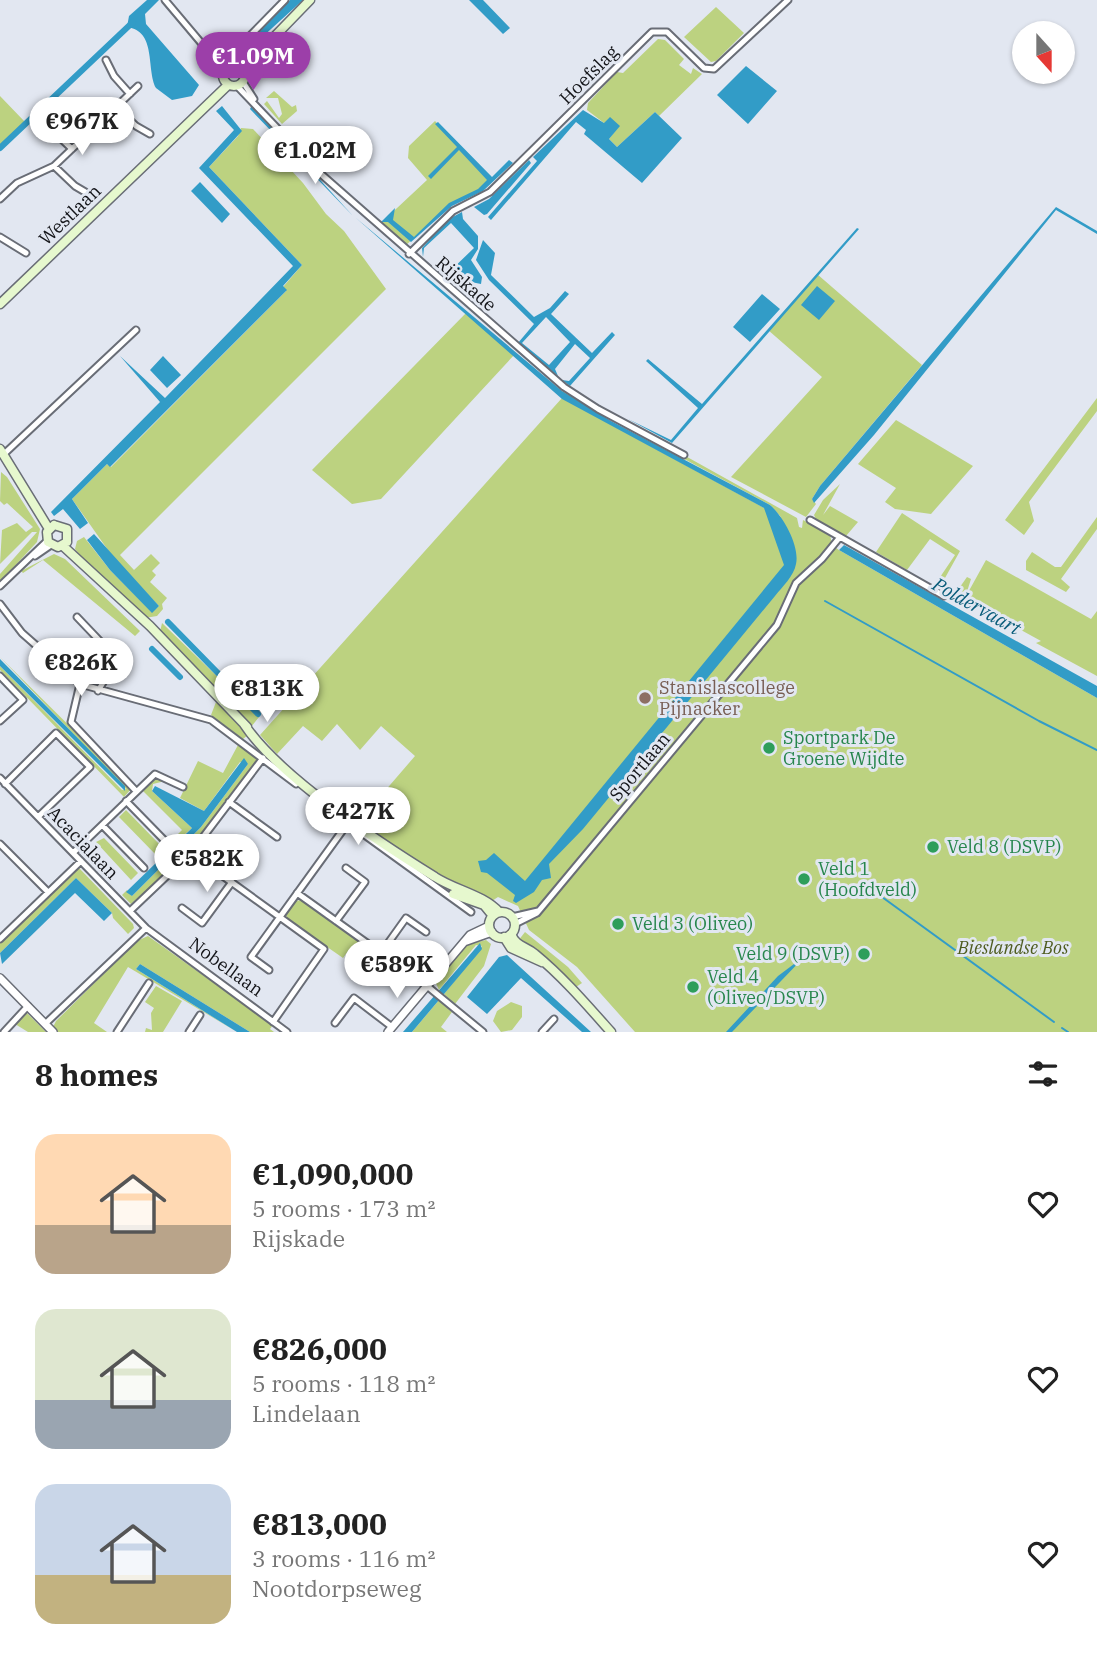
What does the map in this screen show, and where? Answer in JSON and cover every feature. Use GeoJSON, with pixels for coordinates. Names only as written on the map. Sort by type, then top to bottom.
{"type":"FeatureCollection","features":[{"type":"Feature","properties":{"kind":"main road"},"geometry":{"type":"LineString","coordinates":[[233,67],[274,35],[310,0]]}},
{"type":"Feature","properties":{"kind":"main road"},"geometry":{"type":"LineString","coordinates":[[233,67],[233,83]]}},
{"type":"Feature","properties":{"kind":"main road"},"geometry":{"type":"LineString","coordinates":[[233,67],[233,83]]}},
{"type":"Feature","properties":{"kind":"main road","name":"Westlaan"},"geometry":{"type":"LineString","coordinates":[[0,304],[233,83]]}},
{"type":"Feature","properties":{"kind":"main road"},"geometry":{"type":"LineString","coordinates":[[1,453],[52,527],[49,543],[65,544],[150,626],[265,747],[304,784],[380,841],[455,890],[484,899],[496,914],[514,920],[508,936]]}},
{"type":"Feature","properties":{"kind":"main road"},"geometry":{"type":"LineString","coordinates":[[52,527],[67,529],[65,544]]}},
{"type":"Feature","properties":{"kind":"main road"},"geometry":{"type":"LineString","coordinates":[[496,914],[491,929],[532,951],[575,991],[611,1032]]}},
{"type":"Feature","properties":{"kind":"street"},"geometry":{"type":"LineString","coordinates":[[165,0],[214,55],[233,67],[234,52],[285,0]]}},
{"type":"Feature","properties":{"kind":"street","name":"Hoefslag"},"geometry":{"type":"LineString","coordinates":[[409,254],[453,211],[490,192],[652,32],[667,32],[704,68],[714,69],[723,64],[788,0]]}},
{"type":"Feature","properties":{"kind":"street"},"geometry":{"type":"LineString","coordinates":[[106,60],[114,76],[130,94]]}},
{"type":"Feature","properties":{"kind":"street","name":"Rijskade"},"geometry":{"type":"LineString","coordinates":[[233,83],[255,102],[322,176],[409,254],[580,399],[684,454]]}},
{"type":"Feature","properties":{"kind":"street"},"geometry":{"type":"LineString","coordinates":[[0,199],[17,183],[54,166],[138,86]]}},
{"type":"Feature","properties":{"kind":"street"},"geometry":{"type":"LineString","coordinates":[[116,107],[136,126],[150,134]]}},
{"type":"Feature","properties":{"kind":"street"},"geometry":{"type":"LineString","coordinates":[[47,112],[52,130],[72,149]]}},
{"type":"Feature","properties":{"kind":"street"},"geometry":{"type":"LineString","coordinates":[[54,166],[75,186],[92,196]]}},
{"type":"Feature","properties":{"kind":"street"},"geometry":{"type":"LineString","coordinates":[[0,237],[26,253]]}},
{"type":"Feature","properties":{"kind":"street"},"geometry":{"type":"LineString","coordinates":[[1,453],[136,330]]}},
{"type":"Feature","properties":{"kind":"street"},"geometry":{"type":"LineString","coordinates":[[810,520],[944,596]]}},
{"type":"Feature","properties":{"kind":"street","name":"Sportlaan"},"geometry":{"type":"LineString","coordinates":[[514,920],[533,917],[777,625],[796,583],[828,553],[840,537]]}},
{"type":"Feature","properties":{"kind":"street"},"geometry":{"type":"LineString","coordinates":[[0,586],[49,543]]}},
{"type":"Feature","properties":{"kind":"street"},"geometry":{"type":"LineString","coordinates":[[0,604],[22,634],[80,684],[211,720],[471,912]]}},
{"type":"Feature","properties":{"kind":"street"},"geometry":{"type":"LineString","coordinates":[[77,617],[95,639],[117,659],[98,691]]}},
{"type":"Feature","properties":{"kind":"street"},"geometry":{"type":"LineString","coordinates":[[0,676],[23,700],[0,721]]}},
{"type":"Feature","properties":{"kind":"street"},"geometry":{"type":"LineString","coordinates":[[80,684],[71,722],[136,791]]}},
{"type":"Feature","properties":{"kind":"street"},"geometry":{"type":"LineString","coordinates":[[3,781],[56,733],[90,767],[38,817]]}},
{"type":"Feature","properties":{"kind":"street"},"geometry":{"type":"LineString","coordinates":[[130,911],[191,853],[263,758]]}},
{"type":"Feature","properties":{"kind":"street"},"geometry":{"type":"LineString","coordinates":[[73,853],[155,774],[183,788]]}},
{"type":"Feature","properties":{"kind":"street","name":"Acacialaan"},"geometry":{"type":"LineString","coordinates":[[3,781],[146,928]]}},
{"type":"Feature","properties":{"kind":"street"},"geometry":{"type":"LineString","coordinates":[[126,801],[168,844]]}},
{"type":"Feature","properties":{"kind":"street"},"geometry":{"type":"LineString","coordinates":[[229,802],[277,837]]}},
{"type":"Feature","properties":{"kind":"street"},"geometry":{"type":"LineString","coordinates":[[269,970],[251,957],[348,823]]}},
{"type":"Feature","properties":{"kind":"street"},"geometry":{"type":"LineString","coordinates":[[102,825],[144,868]]}},
{"type":"Feature","properties":{"kind":"street"},"geometry":{"type":"LineString","coordinates":[[0,844],[48,892]]}},
{"type":"Feature","properties":{"kind":"street"},"geometry":{"type":"LineString","coordinates":[[191,853],[324,950],[273,1022]]}},
{"type":"Feature","properties":{"kind":"street"},"geometry":{"type":"LineString","coordinates":[[0,939],[81,861]]}},
{"type":"Feature","properties":{"kind":"street"},"geometry":{"type":"LineString","coordinates":[[336,921],[365,882],[346,867]]}},
{"type":"Feature","properties":{"kind":"street"},"geometry":{"type":"LineString","coordinates":[[182,908],[202,923],[232,883]]}},
{"type":"Feature","properties":{"kind":"street"},"geometry":{"type":"LineString","coordinates":[[297,893],[429,988],[483,1032]]}},
{"type":"Feature","properties":{"kind":"street"},"geometry":{"type":"LineString","coordinates":[[381,953],[406,918],[426,932]]}},
{"type":"Feature","properties":{"kind":"street"},"geometry":{"type":"LineString","coordinates":[[45,1024],[146,928]]}},
{"type":"Feature","properties":{"kind":"street","name":"Nobellaan"},"geometry":{"type":"LineString","coordinates":[[146,928],[287,1032]]}},
{"type":"Feature","properties":{"kind":"street"},"geometry":{"type":"LineString","coordinates":[[335,1023],[354,998],[390,1030],[429,988],[470,935],[491,929]]}},
{"type":"Feature","properties":{"kind":"street"},"geometry":{"type":"LineString","coordinates":[[0,978],[53,1032]]}},
{"type":"Feature","properties":{"kind":"street"},"geometry":{"type":"LineString","coordinates":[[117,1032],[149,983]]}},
{"type":"Feature","properties":{"kind":"street"},"geometry":{"type":"LineString","coordinates":[[4,1032],[28,1006]]}},
{"type":"Feature","properties":{"kind":"street"},"geometry":{"type":"LineString","coordinates":[[189,1032],[200,1015]]}},
{"type":"Feature","properties":{"kind":"street"},"geometry":{"type":"LineString","coordinates":[[542,1032],[554,1019]]}},
{"type":"Feature","properties":{"kind":"green space"},"geometry":{"type":"Polygon","coordinates":[[[716,7],[744,33],[716,61],[711,62],[684,37],[716,7]]]}},
{"type":"Feature","properties":{"kind":"green space"},"geometry":{"type":"Polygon","coordinates":[[[658,39],[665,40],[684,59],[679,65],[691,74],[693,68],[702,74],[659,116],[655,112],[617,147],[609,139],[619,126],[604,123],[587,110],[588,103],[617,72],[623,73],[658,39]]]}},
{"type":"Feature","properties":{"kind":"green space"},"geometry":{"type":"Polygon","coordinates":[[[274,91],[292,107],[296,105],[297,111],[282,124],[264,104],[267,101],[279,118],[282,114],[278,98],[266,98],[274,91]]]}},
{"type":"Feature","properties":{"kind":"green space"},"geometry":{"type":"Polygon","coordinates":[[[0,96],[25,122],[0,146],[0,96]]]}},
{"type":"Feature","properties":{"kind":"green space"},"geometry":{"type":"Polygon","coordinates":[[[435,121],[492,180],[481,192],[451,205],[405,246],[381,223],[427,180],[408,158],[409,146],[435,121]]]}},
{"type":"Feature","properties":{"kind":"green space"},"geometry":{"type":"Polygon","coordinates":[[[241,128],[253,129],[303,183],[326,214],[344,231],[386,289],[120,555],[134,570],[151,554],[160,563],[152,571],[156,575],[150,582],[167,598],[157,616],[145,618],[88,565],[75,549],[77,541],[84,537],[110,570],[152,612],[159,606],[115,560],[72,499],[107,464],[111,467],[286,291],[283,287],[302,265],[209,167],[238,136],[241,128]]]}},
{"type":"Feature","properties":{"kind":"green space"},"geometry":{"type":"Polygon","coordinates":[[[817,274],[922,365],[820,486],[812,499],[816,504],[806,517],[731,477],[822,377],[768,330],[817,274]]]}},
{"type":"Feature","properties":{"kind":"green space"},"geometry":{"type":"Polygon","coordinates":[[[466,313],[515,354],[381,499],[352,504],[312,470],[466,313]]]}},
{"type":"Feature","properties":{"kind":"green space","name":"Sportpark De Groene Wijdte"},"geometry":{"type":"Polygon","coordinates":[[[565,389],[797,518],[799,527],[802,528],[803,520],[830,534],[832,545],[839,550],[1097,698],[1097,1032],[635,1032],[577,967],[529,930],[518,906],[498,897],[492,901],[456,888],[359,821],[415,756],[381,726],[360,750],[337,724],[322,741],[303,726],[277,754],[260,735],[562,398],[781,517],[770,505],[576,401],[562,391],[565,389]]]}},
{"type":"Feature","properties":{"kind":"green space"},"geometry":{"type":"Polygon","coordinates":[[[1097,398],[1097,411],[1029,502],[1034,521],[1024,535],[1005,520],[1097,398]]]}},
{"type":"Feature","properties":{"kind":"green space"},"geometry":{"type":"Polygon","coordinates":[[[896,420],[973,466],[931,514],[895,509],[885,502],[896,488],[858,464],[896,420]]]}},
{"type":"Feature","properties":{"kind":"green space"},"geometry":{"type":"Polygon","coordinates":[[[1,472],[7,477],[40,529],[37,542],[0,582],[0,574],[37,532],[32,532],[0,564],[2,530],[17,523],[26,532],[33,527],[7,503],[4,505],[0,501],[1,472]]]}},
{"type":"Feature","properties":{"kind":"green space"},"geometry":{"type":"Polygon","coordinates":[[[840,484],[823,515],[830,506],[858,522],[846,536],[817,521],[814,515],[823,500],[840,484]]]}},
{"type":"Feature","properties":{"kind":"green space"},"geometry":{"type":"Polygon","coordinates":[[[902,513],[960,551],[945,578],[934,586],[955,555],[930,539],[907,570],[876,552],[902,513]]]}},
{"type":"Feature","properties":{"kind":"green space"},"geometry":{"type":"Polygon","coordinates":[[[1097,517],[1097,529],[1061,579],[1070,587],[1066,592],[1026,570],[1026,561],[1032,552],[1055,567],[1061,567],[1097,517]]]}},
{"type":"Feature","properties":{"kind":"green space"},"geometry":{"type":"Polygon","coordinates":[[[54,554],[65,559],[140,631],[135,636],[43,560],[23,573],[21,571],[54,554]]]}},
{"type":"Feature","properties":{"kind":"green space"},"geometry":{"type":"Polygon","coordinates":[[[986,560],[1091,619],[1097,611],[1097,676],[1036,643],[1041,641],[955,594],[967,577],[971,579],[965,598],[986,560]]]}},
{"type":"Feature","properties":{"kind":"green space"},"geometry":{"type":"Polygon","coordinates":[[[162,623],[259,717],[251,727],[160,632],[162,623]]]}},
{"type":"Feature","properties":{"kind":"green space"},"geometry":{"type":"Polygon","coordinates":[[[0,657],[132,788],[124,797],[0,670],[0,666],[122,790],[126,789],[0,657]]]}},
{"type":"Feature","properties":{"kind":"green space"},"geometry":{"type":"Polygon","coordinates":[[[216,702],[248,735],[243,739],[211,715],[216,702]]]}},
{"type":"Feature","properties":{"kind":"green space"},"geometry":{"type":"Polygon","coordinates":[[[238,745],[258,760],[186,855],[131,904],[122,895],[127,890],[132,896],[201,827],[248,764],[240,762],[204,811],[180,798],[198,761],[223,773],[238,745]]]}},
{"type":"Feature","properties":{"kind":"green space"},"geometry":{"type":"Polygon","coordinates":[[[157,777],[165,781],[153,784],[152,791],[192,828],[175,843],[172,840],[182,830],[143,791],[157,777]]]}},
{"type":"Feature","properties":{"kind":"green space"},"geometry":{"type":"Polygon","coordinates":[[[126,810],[163,848],[156,855],[119,817],[126,810]]]}},
{"type":"Feature","properties":{"kind":"green space"},"geometry":{"type":"Polygon","coordinates":[[[104,838],[138,873],[131,880],[96,842],[104,838]]]}},
{"type":"Feature","properties":{"kind":"green space"},"geometry":{"type":"Polygon","coordinates":[[[75,869],[80,869],[134,928],[128,934],[113,918],[112,913],[76,878],[0,953],[0,942],[75,869]]]}},
{"type":"Feature","properties":{"kind":"green space"},"geometry":{"type":"Polygon","coordinates":[[[301,900],[363,945],[355,957],[348,951],[343,958],[287,919],[286,915],[296,901],[301,900]]]}},
{"type":"Feature","properties":{"kind":"green space"},"geometry":{"type":"Polygon","coordinates":[[[525,932],[568,967],[582,983],[576,987],[543,956],[518,941],[525,932]]]}},
{"type":"Feature","properties":{"kind":"green space"},"geometry":{"type":"Polygon","coordinates":[[[148,936],[273,1025],[270,1029],[274,1032],[250,1032],[140,964],[136,969],[237,1032],[128,967],[94,1023],[107,1032],[58,1032],[53,1027],[56,1021],[137,941],[148,936]]]}},
{"type":"Feature","properties":{"kind":"green space"},"geometry":{"type":"Polygon","coordinates":[[[486,940],[491,944],[484,966],[455,1004],[444,994],[482,946],[476,945],[439,990],[435,981],[466,945],[486,940]]]}},
{"type":"Feature","properties":{"kind":"green space"},"geometry":{"type":"Polygon","coordinates":[[[156,986],[182,1001],[163,1032],[145,1032],[146,1028],[152,1030],[151,1013],[154,1008],[145,1002],[156,986]]]}},
{"type":"Feature","properties":{"kind":"green space"},"geometry":{"type":"Polygon","coordinates":[[[439,1000],[452,1012],[441,1027],[447,1032],[412,1032],[439,1000]]]}},
{"type":"Feature","properties":{"kind":"green space"},"geometry":{"type":"Polygon","coordinates":[[[511,1002],[522,1006],[522,1017],[512,1030],[501,1032],[493,1021],[497,1011],[511,1002]]]}},
{"type":"Feature","properties":{"kind":"green space"},"geometry":{"type":"Polygon","coordinates":[[[24,1013],[46,1032],[28,1032],[15,1024],[24,1013]]]}},
{"type":"Feature","properties":{"kind":"water"},"geometry":{"type":"Polygon","coordinates":[[[147,0],[159,0],[145,14],[146,24],[199,85],[192,96],[172,100],[156,88],[147,43],[136,30],[127,27],[129,16],[147,0]]]}},
{"type":"Feature","properties":{"kind":"water"},"geometry":{"type":"Polygon","coordinates":[[[290,0],[303,0],[250,48],[247,45],[290,0]]]}},
{"type":"Feature","properties":{"kind":"water"},"geometry":{"type":"Polygon","coordinates":[[[469,0],[483,0],[510,28],[503,34],[469,0]]]}},
{"type":"Feature","properties":{"kind":"water"},"geometry":{"type":"Polygon","coordinates":[[[746,66],[777,91],[748,124],[717,95],[746,66]]]}},
{"type":"Feature","properties":{"kind":"water"},"geometry":{"type":"Polygon","coordinates":[[[252,105],[353,216],[250,109],[252,105]]]}},
{"type":"Feature","properties":{"kind":"water"},"geometry":{"type":"Polygon","coordinates":[[[222,106],[242,131],[209,167],[302,265],[283,286],[287,290],[110,467],[107,464],[72,499],[88,523],[80,529],[63,509],[54,516],[51,512],[160,402],[120,356],[165,398],[293,266],[199,168],[234,130],[216,111],[222,106]]]}},
{"type":"Feature","properties":{"kind":"water"},"geometry":{"type":"Polygon","coordinates":[[[583,110],[604,123],[610,117],[620,126],[609,139],[617,147],[655,112],[682,138],[642,183],[584,134],[586,130],[576,122],[491,220],[488,217],[537,161],[533,157],[583,110]]]}},
{"type":"Feature","properties":{"kind":"water"},"geometry":{"type":"Polygon","coordinates":[[[438,122],[492,177],[509,160],[513,163],[483,191],[452,206],[411,242],[388,222],[381,222],[395,208],[393,220],[414,237],[449,203],[478,189],[487,180],[459,150],[431,179],[428,176],[457,147],[435,124],[438,122]]]}},
{"type":"Feature","properties":{"kind":"water"},"geometry":{"type":"Polygon","coordinates":[[[529,160],[531,163],[487,214],[484,215],[474,207],[489,199],[529,160]]]}},
{"type":"Feature","properties":{"kind":"water"},"geometry":{"type":"Polygon","coordinates":[[[200,182],[230,214],[222,223],[191,191],[200,182]]]}},
{"type":"Feature","properties":{"kind":"water"},"geometry":{"type":"Polygon","coordinates":[[[1056,207],[1097,231],[1097,234],[1056,210],[874,435],[814,503],[812,499],[820,486],[1056,207]]]}},
{"type":"Feature","properties":{"kind":"water"},"geometry":{"type":"Polygon","coordinates":[[[462,212],[463,219],[478,236],[478,249],[471,260],[482,277],[481,284],[471,282],[469,286],[462,278],[458,280],[459,284],[447,274],[474,248],[451,223],[424,248],[423,257],[422,248],[449,219],[462,212]]]}},
{"type":"Feature","properties":{"kind":"water"},"geometry":{"type":"Polygon","coordinates":[[[356,218],[562,391],[611,421],[770,505],[785,524],[797,557],[793,573],[787,581],[583,829],[549,864],[551,878],[542,880],[534,892],[516,903],[513,901],[515,895],[487,873],[481,872],[478,861],[486,860],[494,853],[525,881],[784,565],[764,508],[562,399],[356,218]]]}},
{"type":"Feature","properties":{"kind":"water"},"geometry":{"type":"Polygon","coordinates":[[[857,228],[859,229],[672,443],[628,419],[671,440],[698,408],[646,361],[648,359],[702,404],[857,228]]]}},
{"type":"Feature","properties":{"kind":"water"},"geometry":{"type":"Polygon","coordinates":[[[483,240],[495,253],[491,275],[534,317],[550,308],[565,291],[569,294],[551,314],[592,353],[612,332],[615,335],[570,386],[562,380],[569,381],[590,358],[575,344],[555,369],[558,376],[518,343],[534,324],[489,280],[476,260],[483,240]],[[546,317],[522,343],[549,365],[570,342],[546,317]]]}},
{"type":"Feature","properties":{"kind":"water"},"geometry":{"type":"Polygon","coordinates":[[[817,286],[835,301],[819,320],[801,305],[817,286]]]}},
{"type":"Feature","properties":{"kind":"water"},"geometry":{"type":"Polygon","coordinates":[[[762,294],[780,309],[750,342],[733,327],[762,294]]]}},
{"type":"Feature","properties":{"kind":"water"},"geometry":{"type":"Polygon","coordinates":[[[163,356],[181,375],[167,388],[150,370],[163,356]]]}},
{"type":"Feature","properties":{"kind":"water"},"geometry":{"type":"Polygon","coordinates":[[[94,534],[159,606],[152,613],[110,570],[87,540],[94,534]]]}},
{"type":"Feature","properties":{"kind":"water"},"geometry":{"type":"Polygon","coordinates":[[[844,545],[1097,686],[1097,698],[839,550],[844,545]]]}},
{"type":"Feature","properties":{"kind":"water"},"geometry":{"type":"Polygon","coordinates":[[[0,659],[125,786],[125,791],[0,666],[0,659]]]}},
{"type":"Feature","properties":{"kind":"water"},"geometry":{"type":"Polygon","coordinates":[[[244,758],[248,764],[201,827],[132,896],[126,892],[192,828],[152,791],[155,786],[204,811],[244,758]]]}},
{"type":"Feature","properties":{"kind":"water"},"geometry":{"type":"Polygon","coordinates":[[[76,878],[112,913],[104,921],[75,893],[2,964],[0,953],[76,878]]]}},
{"type":"Feature","properties":{"kind":"water"},"geometry":{"type":"Polygon","coordinates":[[[480,943],[482,949],[412,1032],[403,1032],[480,943]]]}},
{"type":"Feature","properties":{"kind":"water"},"geometry":{"type":"Polygon","coordinates":[[[507,955],[591,1032],[582,1032],[521,978],[487,1014],[467,997],[499,957],[507,955]]]}},
{"type":"Feature","properties":{"kind":"water"},"geometry":{"type":"Polygon","coordinates":[[[806,955],[732,1032],[726,1032],[778,976],[806,955]]]}},
{"type":"Feature","properties":{"kind":"water"},"geometry":{"type":"Polygon","coordinates":[[[140,964],[250,1032],[237,1032],[136,969],[140,964]]]}},
{"type":"Feature","properties":{"kind":"waterway"},"geometry":{"type":"LineString","coordinates":[[0,148],[133,22]]}},
{"type":"Feature","properties":{"kind":"waterway"},"geometry":{"type":"LineString","coordinates":[[825,601],[1039,721],[1097,750]]}},
{"type":"Feature","properties":{"kind":"waterway"},"geometry":{"type":"LineString","coordinates":[[168,622],[258,714]]}},
{"type":"Feature","properties":{"kind":"waterway"},"geometry":{"type":"LineString","coordinates":[[152,649],[180,677]]}},
{"type":"Feature","properties":{"kind":"waterway"},"geometry":{"type":"LineString","coordinates":[[871,889],[1054,1022]]}},
{"type":"Feature","properties":{"kind":"waterway"},"geometry":{"type":"LineString","coordinates":[[1062,1028],[1068,1032]]}},
{"type":"Feature","properties":{"kind":"place","name":"Stanislascollege Pijnacker"},"geometry":{"type":"Point","coordinates":[645,698]}},
{"type":"Feature","properties":{"kind":"place","name":"Sportpark De Groene Wijdte"},"geometry":{"type":"Point","coordinates":[769,748]}},
{"type":"Feature","properties":{"kind":"place","name":"Veld 8 (DSVP)"},"geometry":{"type":"Point","coordinates":[933,847]}},
{"type":"Feature","properties":{"kind":"place","name":"Veld 1 (Hoofdveld)"},"geometry":{"type":"Point","coordinates":[804,879]}},
{"type":"Feature","properties":{"kind":"place","name":"Veld 3 (Oliveo)"},"geometry":{"type":"Point","coordinates":[618,924]}},
{"type":"Feature","properties":{"kind":"place","name":"Veld 9 (DSVP)"},"geometry":{"type":"Point","coordinates":[864,954]}},
{"type":"Feature","properties":{"kind":"place","name":"Veld 4 (Oliveo/DSVP)"},"geometry":{"type":"Point","coordinates":[693,987]}},
{"type":"Feature","properties":{"kind":"water label","name":"Poldervaart"},"geometry":{"type":"Point","coordinates":[977,606]}},
{"type":"Feature","properties":{"kind":"park label","name":"Bieslandse Bos"},"geometry":{"type":"Point","coordinates":[1013,948]}}]}
